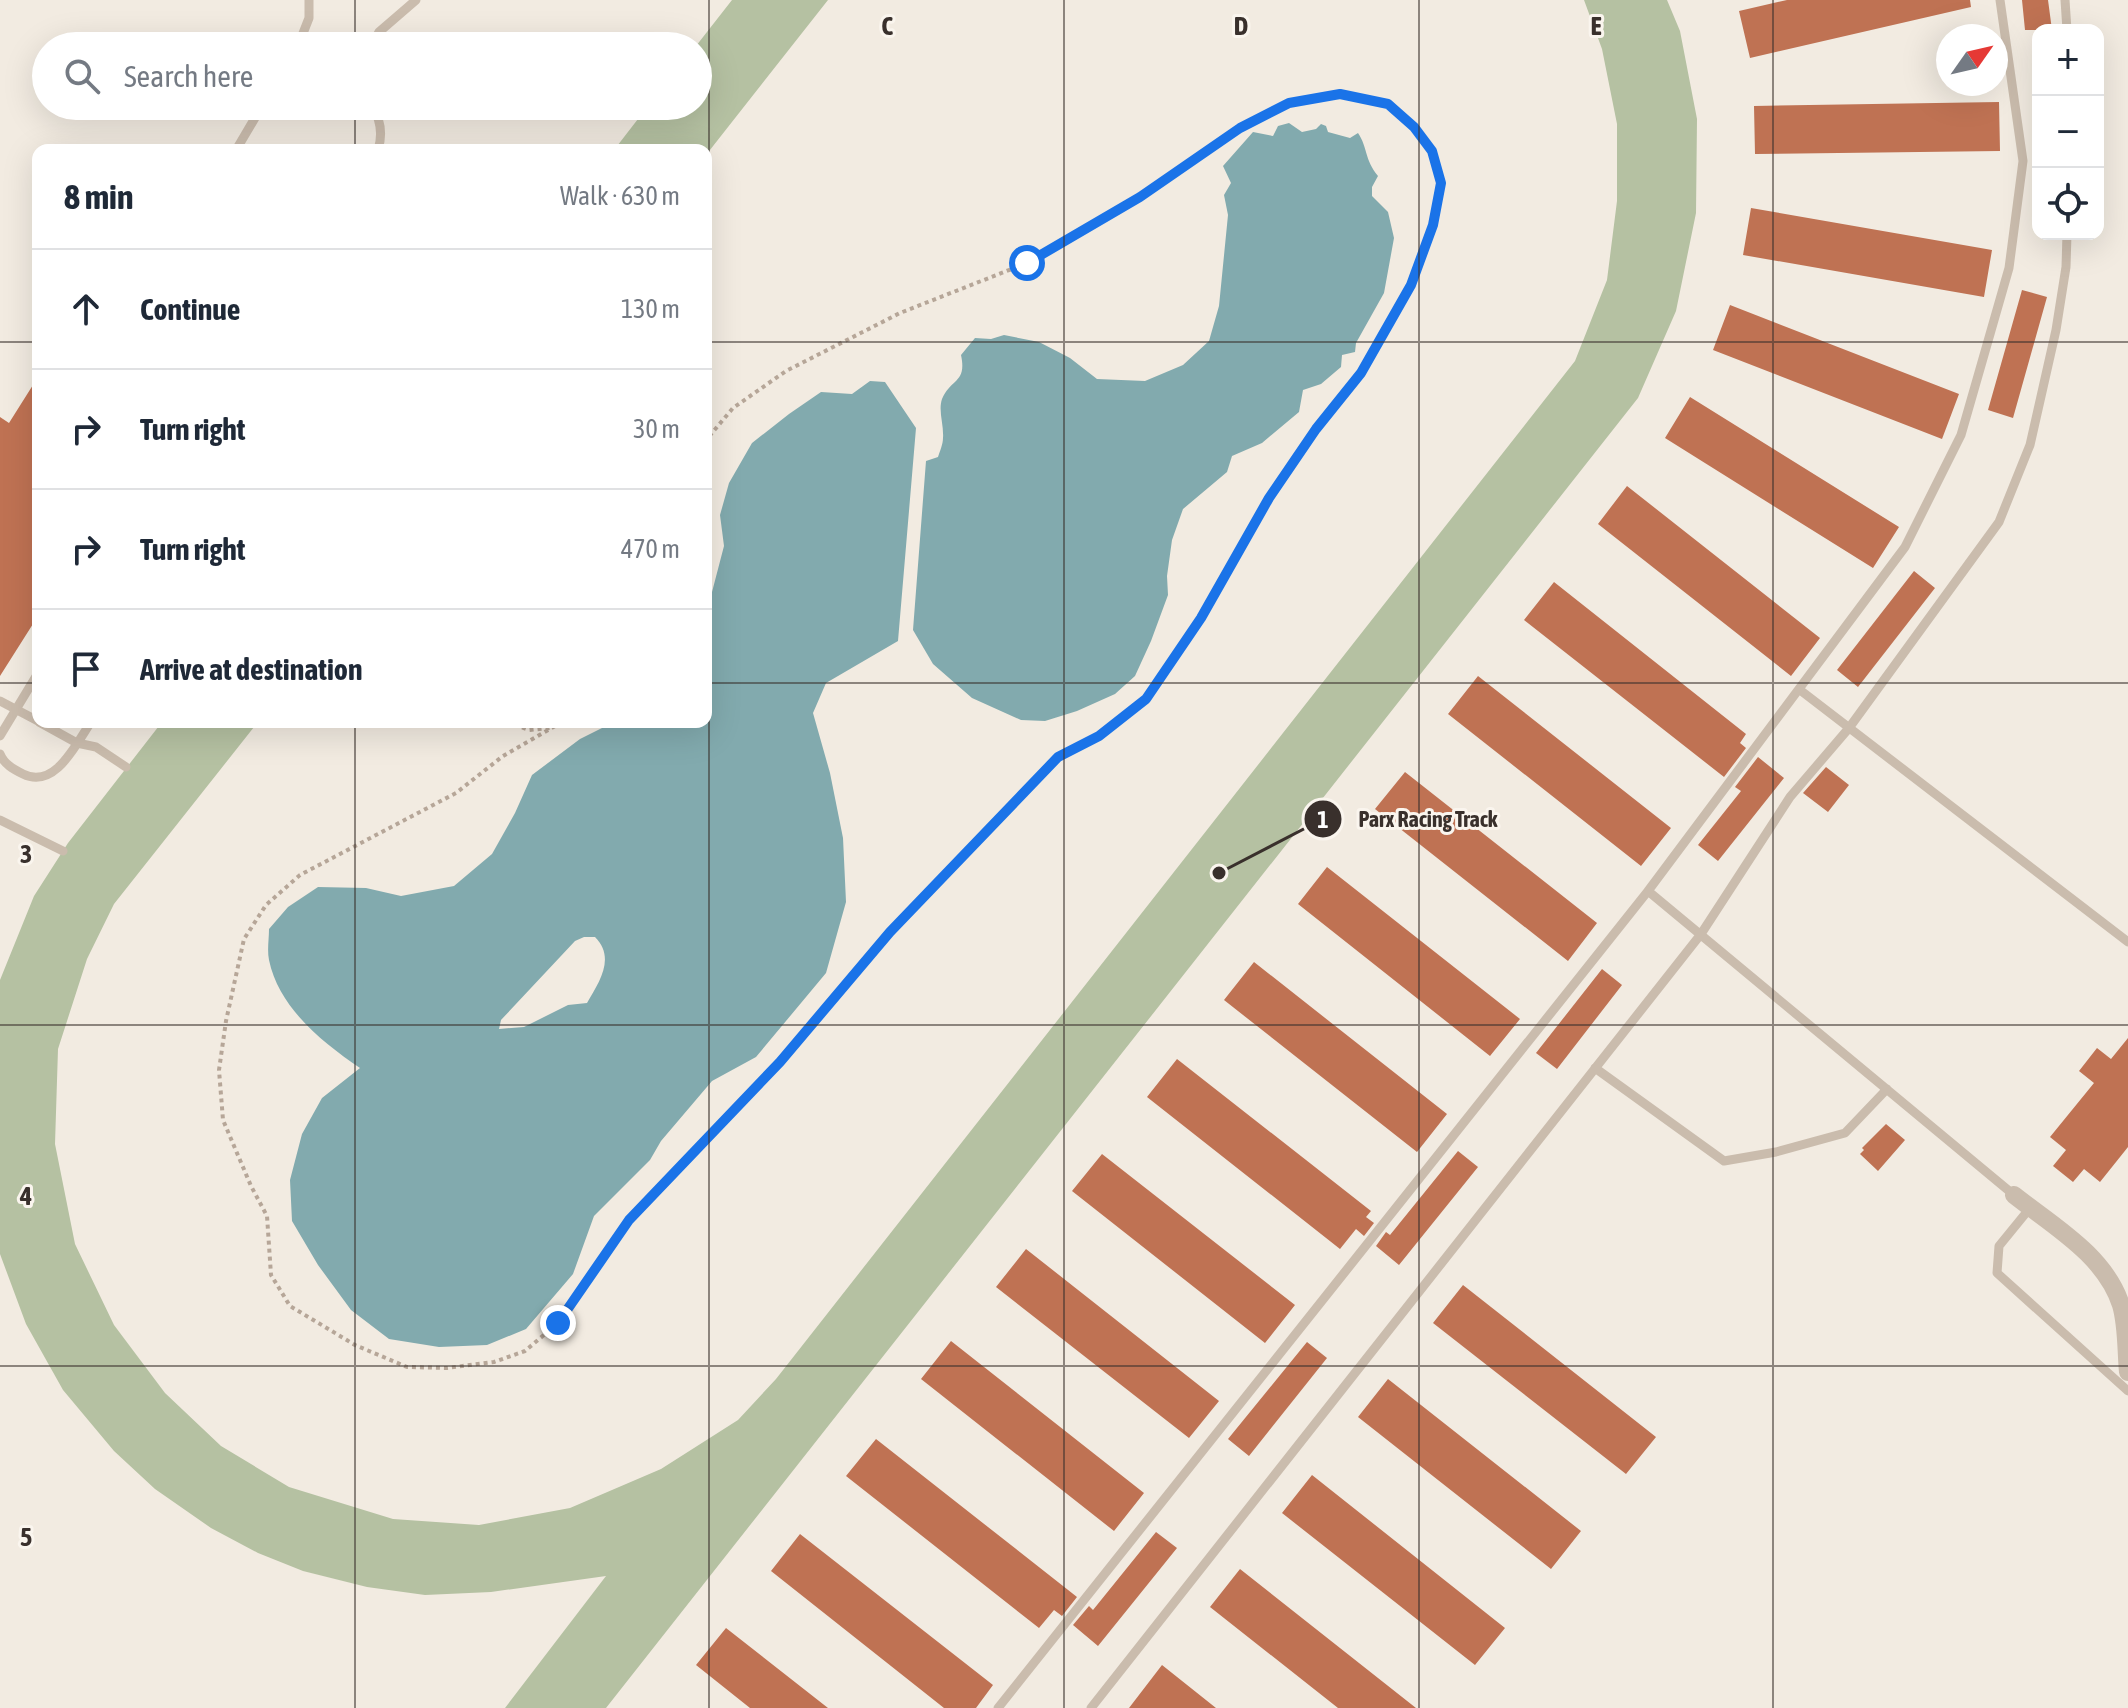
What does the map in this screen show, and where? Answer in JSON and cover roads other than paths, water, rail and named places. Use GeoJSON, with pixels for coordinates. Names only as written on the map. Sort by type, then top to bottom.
{"type":"FeatureCollection","features":[{"type":"Feature","properties":{"kind":"street"},"geometry":{"type":"LineString","coordinates":[[2014,1195],[2091,1256],[2106,1274],[2122,1308],[2128,1372]]}},
{"type":"Feature","properties":{"kind":"lane"},"geometry":{"type":"LineString","coordinates":[[304,32],[309,18],[309,0]]}},
{"type":"Feature","properties":{"kind":"lane"},"geometry":{"type":"LineString","coordinates":[[379,32],[416,0]]}},
{"type":"Feature","properties":{"kind":"lane"},"geometry":{"type":"LineString","coordinates":[[998,1708],[1648,891],[1905,547],[1961,435],[2009,268],[2023,161],[2000,0]]}},
{"type":"Feature","properties":{"kind":"lane"},"geometry":{"type":"LineString","coordinates":[[2065,0],[2067,24]]}},
{"type":"Feature","properties":{"kind":"lane"},"geometry":{"type":"LineString","coordinates":[[240,144],[254,120]]}},
{"type":"Feature","properties":{"kind":"lane"},"geometry":{"type":"LineString","coordinates":[[380,120],[380,144]]}},
{"type":"Feature","properties":{"kind":"lane"},"geometry":{"type":"LineString","coordinates":[[1091,1708],[1701,934],[1790,797],[1849,728],[1999,522],[2030,445],[2056,330],[2066,267],[2067,240]]}},
{"type":"Feature","properties":{"kind":"lane"},"geometry":{"type":"LineString","coordinates":[[0,736],[32,682]]}},
{"type":"Feature","properties":{"kind":"lane"},"geometry":{"type":"LineString","coordinates":[[1800,690],[2128,942]]}},
{"type":"Feature","properties":{"kind":"lane"},"geometry":{"type":"LineString","coordinates":[[0,701],[32,718]]}},
{"type":"Feature","properties":{"kind":"lane"},"geometry":{"type":"LineString","coordinates":[[50,728],[77,743],[96,747],[126,767]]}},
{"type":"Feature","properties":{"kind":"lane"},"geometry":{"type":"LineString","coordinates":[[0,754],[10,768],[30,778],[45,777],[58,768],[87,728]]}},
{"type":"Feature","properties":{"kind":"lane"},"geometry":{"type":"LineString","coordinates":[[0,820],[63,851]]}},
{"type":"Feature","properties":{"kind":"lane"},"geometry":{"type":"LineString","coordinates":[[1648,891],[2014,1195]]}},
{"type":"Feature","properties":{"kind":"lane"},"geometry":{"type":"LineString","coordinates":[[1595,1068],[1724,1161],[1776,1152],[1845,1133],[1887,1089]]}},
{"type":"Feature","properties":{"kind":"lane"},"geometry":{"type":"LineString","coordinates":[[2030,1208],[1999,1246],[1997,1273],[2128,1391]]}},
{"type":"Feature","properties":{"kind":"water"},"geometry":{"type":"Polygon","coordinates":[[[1289,123],[1302,132],[1316,129],[1321,124],[1326,126],[1328,132],[1350,138],[1358,133],[1378,176],[1372,187],[1372,196],[1388,212],[1394,238],[1384,293],[1356,343],[1355,352],[1342,355],[1341,367],[1321,384],[1303,390],[1299,412],[1262,443],[1232,456],[1227,472],[1183,509],[1172,540],[1168,595],[1135,676],[1115,694],[1045,721],[1021,720],[972,698],[933,664],[913,630],[926,461],[938,457],[943,433],[942,399],[960,376],[961,355],[975,338],[991,339],[1004,335],[1039,342],[1070,358],[1097,379],[1145,381],[1183,365],[1209,341],[1219,306],[1228,215],[1224,195],[1231,183],[1223,166],[1253,132],[1273,136],[1278,126],[1289,123]]]}},
{"type":"Feature","properties":{"kind":"water"},"geometry":{"type":"Polygon","coordinates":[[[870,381],[885,382],[916,428],[898,641],[826,683],[813,713],[830,773],[843,838],[846,902],[826,973],[756,1057],[712,1081],[661,1141],[650,1160],[594,1216],[573,1274],[526,1329],[487,1345],[439,1347],[389,1339],[351,1310],[318,1265],[292,1221],[290,1180],[302,1134],[322,1098],[360,1068],[317,1035],[282,993],[269,960],[269,929],[288,907],[318,887],[366,888],[401,896],[454,886],[492,854],[532,775],[580,739],[602,728],[712,728],[712,592],[724,546],[720,515],[729,483],[752,443],[821,392],[852,394],[870,381]],[[595,937],[575,941],[501,1020],[499,1029],[524,1027],[568,1005],[587,1003],[605,962],[601,945],[595,937]]]}},
{"type":"Feature","properties":{"kind":"place","name":"Parx Racing Track"},"geometry":{"type":"Point","coordinates":[1219,873]}}]}
